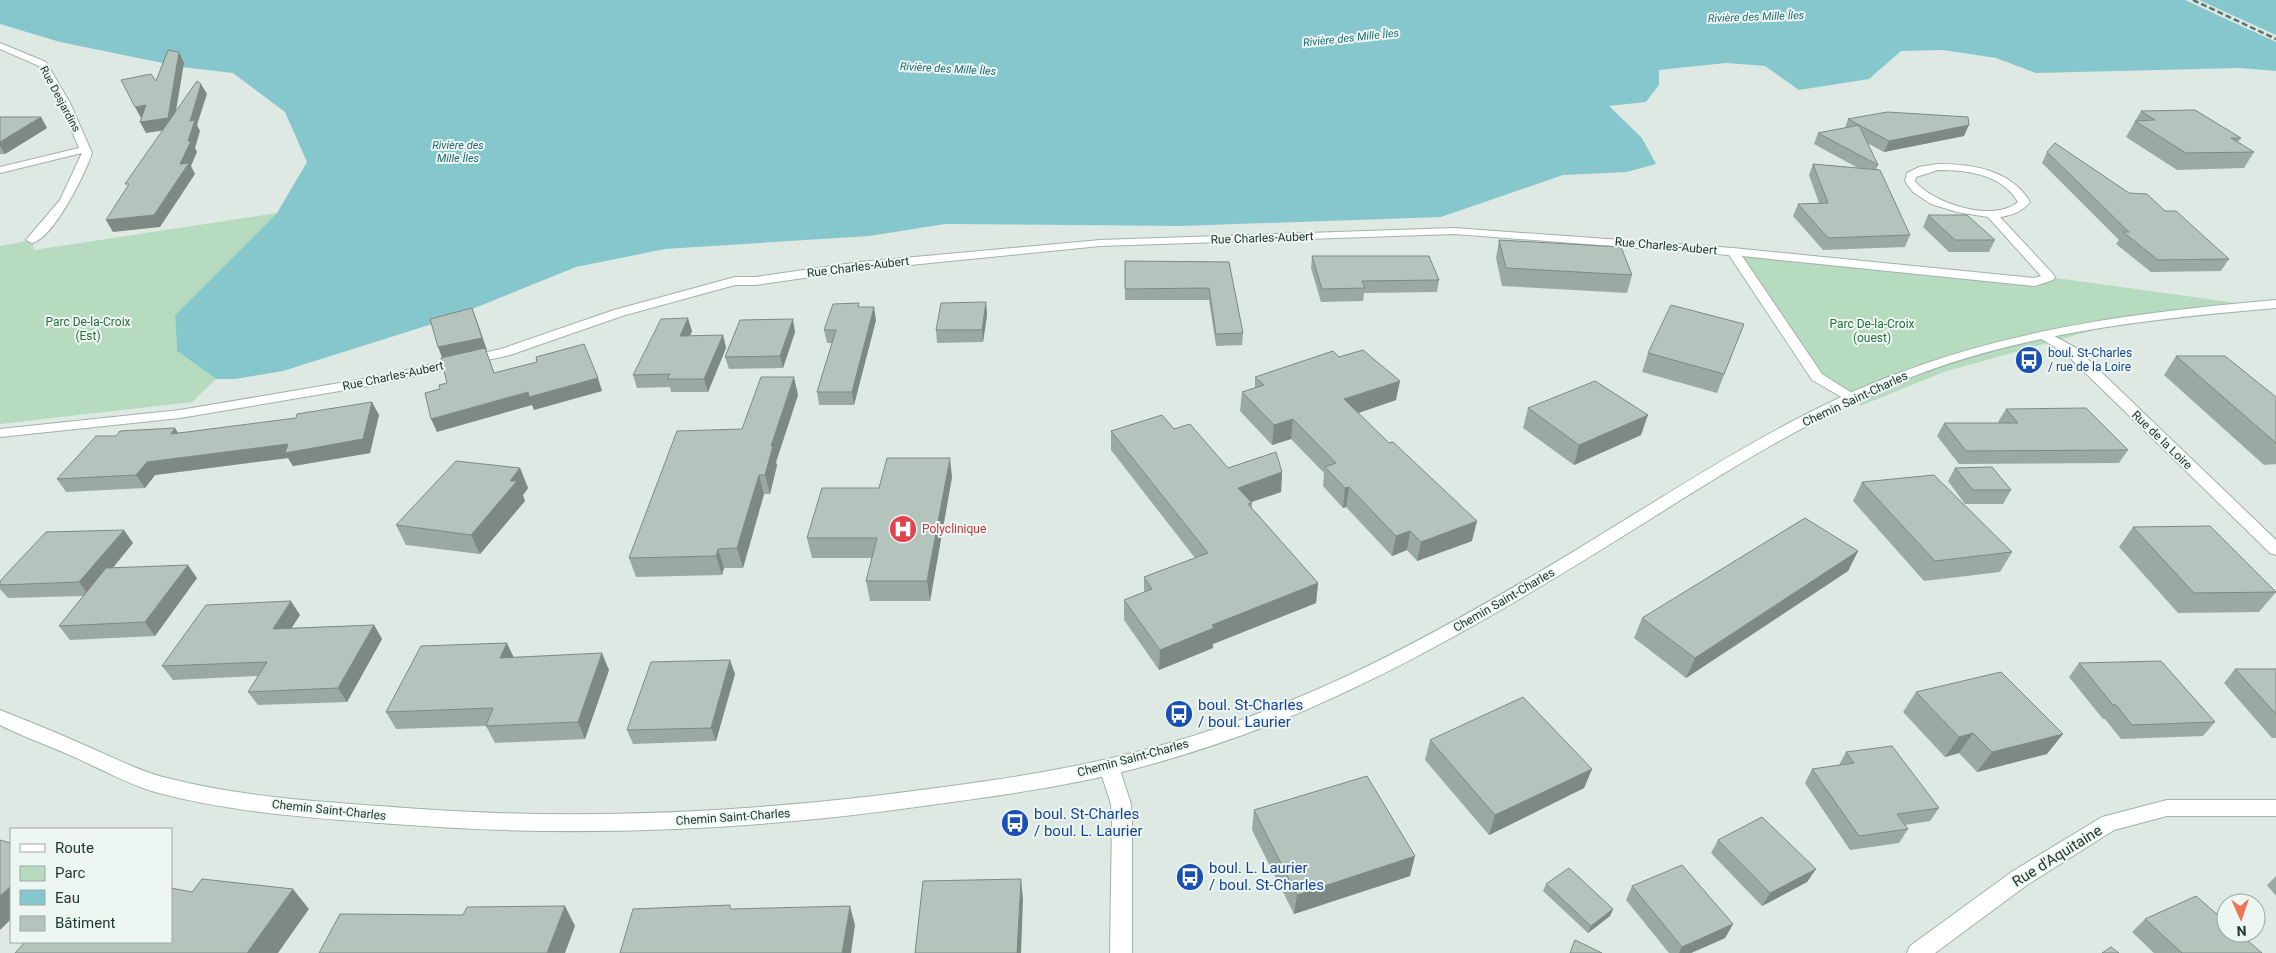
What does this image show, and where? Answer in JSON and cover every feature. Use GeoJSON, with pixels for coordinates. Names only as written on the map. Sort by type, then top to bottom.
{"type":"FeatureCollection","features":[{"type":"Feature","properties":{"kind":"street","name":"Rue Desjardins"},"geometry":{"type":"LineString","coordinates":[[0,46],[43,64],[65,103],[86,149],[0,170]]}},
{"type":"Feature","properties":{"kind":"street"},"geometry":{"type":"LineString","coordinates":[[0,59],[15,51]]}},
{"type":"Feature","properties":{"kind":"street"},"geometry":{"type":"LineString","coordinates":[[32,240],[61,209],[77,183],[88,153],[86,149]]}},
{"type":"Feature","properties":{"kind":"street"},"geometry":{"type":"LineString","coordinates":[[1928,167],[1963,168],[2000,179],[2014,186],[2022,194],[2024,202],[2019,208],[1991,214],[1964,210],[1938,203],[1914,188],[1910,181],[1911,175],[1928,167]]}},
{"type":"Feature","properties":{"kind":"street","name":"Rue Charles-Aubert"},"geometry":{"type":"LineString","coordinates":[[0,433],[180,414],[365,383],[505,352],[618,313],[735,280],[756,281],[922,259],[1127,242],[1454,231],[1583,239],[1733,252],[2035,282],[2049,277],[1991,214]]}},
{"type":"Feature","properties":{"kind":"street","name":"Rue Charles-Aubert"},"geometry":{"type":"LineString","coordinates":[[1733,252],[1817,377],[1850,398]]}},
{"type":"Feature","properties":{"kind":"street","name":"Chemin Saint-Charles"},"geometry":{"type":"LineString","coordinates":[[0,717],[99,760],[124,774],[196,794],[331,810],[477,821],[578,824],[763,816],[1033,782],[1156,754],[1271,716],[1382,667],[1498,605],[1784,432],[1850,398],[1904,375],[2007,343],[2045,335],[2165,315],[2276,304]]}},
{"type":"Feature","properties":{"kind":"street","name":"Rue de la Loire"},"geometry":{"type":"LineString","coordinates":[[2045,335],[2071,351],[2276,549]]}},
{"type":"Feature","properties":{"kind":"street"},"geometry":{"type":"LineString","coordinates":[[1109,766],[1121,804],[1121,953]]}},
{"type":"Feature","properties":{"kind":"street","name":"Rue d'Aquitaine"},"geometry":{"type":"LineString","coordinates":[[1918,953],[2020,878],[2109,823],[2167,808],[2276,808]]}},
{"type":"Feature","properties":{"kind":"green space","name":"Parc De-la-Croix (Est)"},"geometry":{"type":"Polygon","coordinates":[[[277,213],[175,315],[177,351],[216,379],[192,402],[0,424],[0,246],[32,240],[34,250],[277,213]]]}},
{"type":"Feature","properties":{"kind":"green space","name":"Parc De-la-Croix (ouest)"},"geometry":{"type":"Polygon","coordinates":[[[1733,252],[2035,282],[2049,277],[2273,308],[2126,321],[1944,372],[1860,406],[1818,369],[1733,252]]]}},
{"type":"Feature","properties":{"kind":"water","name":"Rivière des Mille Îles"},"geometry":{"type":"Polygon","coordinates":[[[0,0],[2276,0],[2276,71],[2240,68],[2036,73],[1996,58],[1943,50],[1901,51],[1869,79],[1799,90],[1765,66],[1726,63],[1659,70],[1659,85],[1646,102],[1609,106],[1642,138],[1656,164],[1627,172],[1563,175],[1441,217],[1181,226],[945,224],[869,236],[665,249],[576,267],[445,320],[283,371],[235,379],[216,379],[177,351],[175,315],[277,213],[307,162],[285,112],[233,73],[182,67],[60,42],[0,24],[0,0]]]}},
{"type":"Feature","properties":{"kind":"pier"},"geometry":{"type":"Polygon","coordinates":[[[2185,0],[2199,0],[2276,35],[2276,42],[2185,0]]]}},
{"type":"Feature","properties":{"kind":"building"},"geometry":{"type":"Polygon","coordinates":[[[168,50],[179,52],[168,118],[140,122],[146,105],[135,107],[121,80],[151,74],[156,81],[168,50]]]}},
{"type":"Feature","properties":{"kind":"building"},"geometry":{"type":"Polygon","coordinates":[[[197,81],[201,84],[190,121],[195,120],[188,141],[191,141],[180,164],[189,163],[154,215],[106,220],[129,184],[125,184],[197,81]]]}},
{"type":"Feature","properties":{"kind":"building"},"geometry":{"type":"Polygon","coordinates":[[[2195,110],[2241,138],[2231,138],[2254,152],[2186,153],[2135,121],[2155,120],[2141,111],[2195,110]]]}},
{"type":"Feature","properties":{"kind":"building"},"geometry":{"type":"Polygon","coordinates":[[[1887,112],[1968,117],[1969,125],[1889,141],[1848,119],[1887,112]]]}},
{"type":"Feature","properties":{"kind":"building"},"geometry":{"type":"Polygon","coordinates":[[[0,117],[41,117],[0,142],[0,117]]]}},
{"type":"Feature","properties":{"kind":"building"},"geometry":{"type":"Polygon","coordinates":[[[1859,125],[1878,165],[1818,133],[1859,125]]]}},
{"type":"Feature","properties":{"kind":"building"},"geometry":{"type":"Polygon","coordinates":[[[2055,143],[2129,193],[2147,194],[2165,211],[2176,211],[2229,259],[2158,260],[2123,232],[2129,232],[2047,152],[2055,143]]]}},
{"type":"Feature","properties":{"kind":"building"},"geometry":{"type":"Polygon","coordinates":[[[1813,164],[1880,170],[1910,235],[1828,238],[1798,204],[1828,203],[1813,164]]]}},
{"type":"Feature","properties":{"kind":"building"},"geometry":{"type":"Polygon","coordinates":[[[1928,215],[1967,215],[1995,240],[1955,240],[1928,215]]]}},
{"type":"Feature","properties":{"kind":"building"},"geometry":{"type":"Polygon","coordinates":[[[1499,240],[1621,247],[1632,275],[1506,268],[1499,240]]]}},
{"type":"Feature","properties":{"kind":"building"},"geometry":{"type":"Polygon","coordinates":[[[1312,256],[1429,256],[1439,280],[1362,281],[1365,288],[1322,289],[1312,256]]]}},
{"type":"Feature","properties":{"kind":"building"},"geometry":{"type":"Polygon","coordinates":[[[1125,261],[1229,262],[1243,333],[1216,334],[1209,288],[1125,289],[1125,261]]]}},
{"type":"Feature","properties":{"kind":"building"},"geometry":{"type":"Polygon","coordinates":[[[986,302],[982,330],[936,330],[941,303],[986,302]]]}},
{"type":"Feature","properties":{"kind":"building"},"geometry":{"type":"Polygon","coordinates":[[[859,303],[858,307],[874,307],[852,392],[817,392],[836,330],[824,330],[833,304],[859,303]]]}},
{"type":"Feature","properties":{"kind":"building"},"geometry":{"type":"Polygon","coordinates":[[[1671,305],[1744,324],[1724,374],[1648,353],[1671,305]]]}},
{"type":"Feature","properties":{"kind":"building"},"geometry":{"type":"Polygon","coordinates":[[[472,308],[482,338],[438,347],[430,319],[472,308]]]}},
{"type":"Feature","properties":{"kind":"building"},"geometry":{"type":"Polygon","coordinates":[[[688,318],[680,336],[723,335],[704,379],[667,379],[670,374],[633,375],[661,319],[688,318]]]}},
{"type":"Feature","properties":{"kind":"building"},"geometry":{"type":"Polygon","coordinates":[[[793,319],[780,356],[725,357],[740,320],[793,319]]]}},
{"type":"Feature","properties":{"kind":"building"},"geometry":{"type":"Polygon","coordinates":[[[584,344],[598,378],[529,397],[528,392],[431,419],[425,393],[440,389],[439,385],[447,383],[441,358],[485,348],[494,373],[537,362],[536,357],[584,344]]]}},
{"type":"Feature","properties":{"kind":"building"},"geometry":{"type":"Polygon","coordinates":[[[1363,350],[1400,381],[1344,399],[1389,443],[1393,442],[1477,521],[1421,542],[1410,531],[1396,536],[1349,487],[1345,488],[1325,467],[1336,463],[1293,419],[1274,425],[1242,392],[1264,385],[1255,377],[1333,351],[1339,357],[1363,350]]]}},
{"type":"Feature","properties":{"kind":"building"},"geometry":{"type":"Polygon","coordinates":[[[2176,356],[2225,356],[2276,397],[2276,443],[2176,356]]]}},
{"type":"Feature","properties":{"kind":"building"},"geometry":{"type":"Polygon","coordinates":[[[761,377],[794,377],[771,446],[773,446],[765,475],[759,475],[737,548],[718,549],[716,556],[629,558],[677,431],[742,429],[761,377]]]}},
{"type":"Feature","properties":{"kind":"building"},"geometry":{"type":"Polygon","coordinates":[[[1595,381],[1648,415],[1579,445],[1528,408],[1595,381]]]}},
{"type":"Feature","properties":{"kind":"building"},"geometry":{"type":"Polygon","coordinates":[[[372,402],[363,439],[285,453],[288,444],[147,462],[136,475],[57,479],[96,436],[116,436],[120,431],[175,428],[171,434],[296,418],[297,414],[372,402]]]}},
{"type":"Feature","properties":{"kind":"building"},"geometry":{"type":"Polygon","coordinates":[[[2086,408],[2128,450],[1966,451],[1944,423],[2018,423],[2006,409],[2086,408]]]}},
{"type":"Feature","properties":{"kind":"building"},"geometry":{"type":"Polygon","coordinates":[[[1162,415],[1174,429],[1190,424],[1228,468],[1276,452],[1282,472],[1238,488],[1252,503],[1248,504],[1318,583],[1212,625],[1214,628],[1160,650],[1124,600],[1152,589],[1144,577],[1208,553],[1111,431],[1162,415]]]}},
{"type":"Feature","properties":{"kind":"building"},"geometry":{"type":"Polygon","coordinates":[[[887,458],[950,458],[927,581],[866,581],[877,538],[807,538],[822,488],[879,488],[887,458]]]}},
{"type":"Feature","properties":{"kind":"building"},"geometry":{"type":"Polygon","coordinates":[[[456,461],[520,468],[510,481],[517,481],[471,535],[396,525],[456,461]]]}},
{"type":"Feature","properties":{"kind":"building"},"geometry":{"type":"Polygon","coordinates":[[[1992,467],[2011,490],[1973,490],[1955,468],[1992,467]]]}},
{"type":"Feature","properties":{"kind":"building"},"geometry":{"type":"Polygon","coordinates":[[[1934,475],[2012,552],[1935,561],[1862,482],[1934,475]]]}},
{"type":"Feature","properties":{"kind":"building"},"geometry":{"type":"Polygon","coordinates":[[[1805,518],[1858,551],[1695,658],[1642,618],[1805,518]]]}},
{"type":"Feature","properties":{"kind":"building"},"geometry":{"type":"Polygon","coordinates":[[[2210,526],[2276,592],[2194,593],[2133,527],[2210,526]]]}},
{"type":"Feature","properties":{"kind":"building"},"geometry":{"type":"Polygon","coordinates":[[[124,530],[79,582],[0,585],[0,581],[46,532],[124,530]]]}},
{"type":"Feature","properties":{"kind":"building"},"geometry":{"type":"Polygon","coordinates":[[[188,565],[145,622],[59,626],[106,568],[188,565]]]}},
{"type":"Feature","properties":{"kind":"building"},"geometry":{"type":"Polygon","coordinates":[[[291,601],[273,629],[374,625],[338,688],[248,692],[267,662],[162,666],[206,605],[291,601]]]}},
{"type":"Feature","properties":{"kind":"building"},"geometry":{"type":"Polygon","coordinates":[[[507,643],[500,658],[602,653],[578,722],[486,726],[493,708],[386,712],[421,646],[507,643]]]}},
{"type":"Feature","properties":{"kind":"building"},"geometry":{"type":"Polygon","coordinates":[[[730,660],[711,728],[627,730],[651,662],[730,660]]]}},
{"type":"Feature","properties":{"kind":"building"},"geometry":{"type":"Polygon","coordinates":[[[2161,661],[2215,722],[2132,725],[2079,663],[2161,661]]]}},
{"type":"Feature","properties":{"kind":"building"},"geometry":{"type":"Polygon","coordinates":[[[2235,669],[2276,669],[2276,714],[2235,669]]]}},
{"type":"Feature","properties":{"kind":"building"},"geometry":{"type":"Polygon","coordinates":[[[2001,672],[2063,734],[1992,752],[1973,733],[1959,737],[1916,692],[2001,672]]]}},
{"type":"Feature","properties":{"kind":"building"},"geometry":{"type":"Polygon","coordinates":[[[1523,697],[1592,769],[1495,815],[1430,740],[1523,697]]]}},
{"type":"Feature","properties":{"kind":"building"},"geometry":{"type":"Polygon","coordinates":[[[1892,746],[1939,808],[1897,814],[1908,829],[1859,836],[1812,769],[1854,763],[1846,752],[1892,746]]]}},
{"type":"Feature","properties":{"kind":"building"},"geometry":{"type":"Polygon","coordinates":[[[1367,776],[1415,856],[1297,895],[1254,810],[1367,776]]]}},
{"type":"Feature","properties":{"kind":"building"},"geometry":{"type":"Polygon","coordinates":[[[1762,817],[1816,869],[1770,893],[1718,840],[1762,817]]]}},
{"type":"Feature","properties":{"kind":"building"},"geometry":{"type":"Polygon","coordinates":[[[0,840],[10,843],[10,887],[0,896],[0,840]]]}},
{"type":"Feature","properties":{"kind":"building"},"geometry":{"type":"Polygon","coordinates":[[[1682,865],[1733,924],[1682,947],[1632,886],[1682,865]]]}},
{"type":"Feature","properties":{"kind":"building"},"geometry":{"type":"Polygon","coordinates":[[[1569,868],[1613,909],[1591,926],[1546,884],[1569,868]]]}},
{"type":"Feature","properties":{"kind":"building"},"geometry":{"type":"Polygon","coordinates":[[[202,879],[293,889],[247,953],[15,953],[24,943],[172,943],[172,888],[192,892],[202,879]]]}},
{"type":"Feature","properties":{"kind":"building"},"geometry":{"type":"Polygon","coordinates":[[[1021,879],[1017,953],[915,953],[923,881],[1021,879]]]}},
{"type":"Feature","properties":{"kind":"building"},"geometry":{"type":"Polygon","coordinates":[[[2196,896],[2216,913],[2216,943],[2250,943],[2262,953],[2182,953],[2145,919],[2196,896]]]}},
{"type":"Feature","properties":{"kind":"building"},"geometry":{"type":"Polygon","coordinates":[[[730,905],[730,909],[850,906],[842,953],[620,953],[633,909],[730,905]]]}},
{"type":"Feature","properties":{"kind":"building"},"geometry":{"type":"Polygon","coordinates":[[[565,906],[547,953],[319,953],[340,914],[463,915],[467,907],[565,906]]]}},
{"type":"Feature","properties":{"kind":"building"},"geometry":{"type":"Polygon","coordinates":[[[1575,940],[1602,953],[1570,953],[1575,940]]]}},
{"type":"Feature","properties":{"kind":"building"},"geometry":{"type":"Polygon","coordinates":[[[2111,947],[2119,953],[2102,953],[2111,947]]]}},
{"type":"Feature","properties":{"kind":"railway"},"geometry":{"type":"LineString","coordinates":[[2193,0],[2276,39]]}},
{"type":"Feature","properties":{"kind":"place","name":"boul. St-Charles / rue de la Loire"},"geometry":{"type":"Point","coordinates":[2029,360]}},
{"type":"Feature","properties":{"kind":"place","name":"Polyclinique"},"geometry":{"type":"Point","coordinates":[903,529]}},
{"type":"Feature","properties":{"kind":"place","name":"boul. St-Charles / boul. Laurier"},"geometry":{"type":"Point","coordinates":[1179,714]}},
{"type":"Feature","properties":{"kind":"place","name":"boul. St-Charles / boul. L. Laurier"},"geometry":{"type":"Point","coordinates":[1015,823]}},
{"type":"Feature","properties":{"kind":"place","name":"boul. L. Laurier / boul. St-Charles"},"geometry":{"type":"Point","coordinates":[1190,877]}}]}
